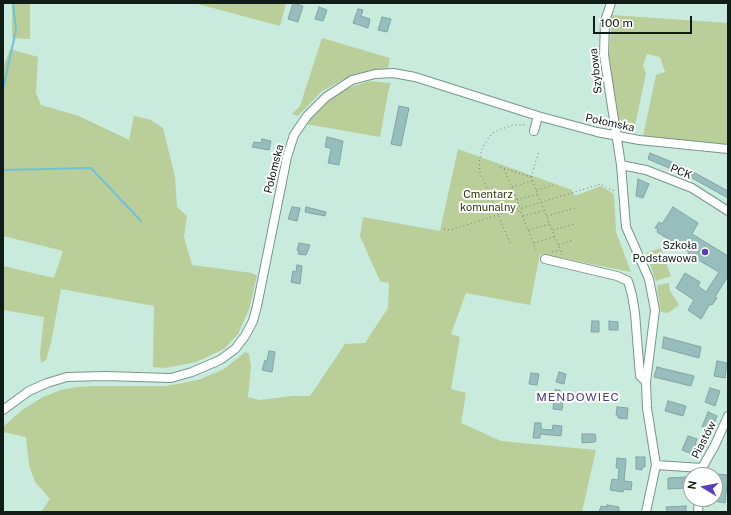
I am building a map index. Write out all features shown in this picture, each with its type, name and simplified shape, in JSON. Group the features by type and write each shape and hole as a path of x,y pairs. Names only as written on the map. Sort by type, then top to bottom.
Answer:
{"street":[{"name":"Szybowa","path":"611,3 605,21 604,55 621,165 626,227 649,280 655,310 646,382"},
{"name":"Połomska","path":"3,410 30,391 47,383 67,377 105,376 171,378 192,372 220,360 235,349 245,336 253,321 258,306 282,179 294,135 307,116 326,97 352,80 375,74 393,73 415,77 538,116 617,137 728,149"},
{"path":"535,129 538,116"},
{"name":"PCK","path":"621,165 646,170 692,188 728,211"},
{"path":"546,256 617,276 628,281 635,313 640,376 646,382 647,408 656,465 646,512"},
{"name":"Piastów","path":"703,467 728,416"},
{"path":"656,465 683,469"}],"path":[{"path":"510,243 480,172 479,164 482,148 493,133 501,129 514,125 526,125 535,129"},
{"path":"539,151 531,177 564,258"},
{"path":"500,167 531,177"},
{"path":"504,169 519,206 522,208"},
{"path":"512,187 532,181"},
{"path":"520,211 522,208 601,184 611,190 619,191"},
{"path":"536,190 553,185"},
{"path":"517,201 538,194"},
{"path":"444,229 450,230 517,209 519,206"},
{"path":"547,216 575,208"},
{"path":"517,209 523,217 536,250"},
{"path":"523,217 544,210"},
{"path":"528,230 550,224"},
{"path":"552,230 574,224"},
{"path":"534,243 555,237"},
{"path":"558,245 573,240"},
{"path":"546,256 560,250"}],"green space":[{"path":"12,3 30,3 30,39 12,38"},
{"path":"194,3 286,3 280,26"},
{"path":"612,15 728,23 728,147 643,136 656,75 665,72 660,57 647,54 643,65 646,73 635,126 627,130 617,121 609,57"},
{"path":"322,38 390,58 388,68 365,72 340,81 321,92 298,116 292,114 300,106"},
{"path":"10,49 38,57 36,93 41,105 79,116 129,140 134,116 151,120 163,128 175,177 177,207 187,216 184,237 192,265 252,273 257,276 249,309 238,334 224,349 196,362 165,368 153,367 154,306 61,289 51,343 46,360 41,363 40,354 44,317 3,310 3,266 54,278 63,251 3,236 3,68"},
{"path":"369,81 391,83 380,137 306,124 318,110 343,90"},
{"name":"Cmentarz komunalny","path":"458,149 572,190 574,195 601,186 614,194 616,232 631,272 540,254 530,305 466,293 451,334 460,337 451,389 466,393 461,423 501,441 596,450 582,512 41,512 50,499 35,482 29,465 26,437 3,432 3,427 22,410 43,397 61,390 76,387 166,386 201,379 224,369 245,352 249,354 251,366 248,397 259,400 293,396 310,396 345,344 365,343 388,308 389,283 380,281 360,236 363,217 440,231"},
{"path":"661,248 671,276 656,281 646,253"},
{"path":"669,283 670,291 679,305 668,313 661,312 657,288 658,285"}],"building":[{"path":"293,3 303,6 298,22 288,19"},
{"path":"319,7 327,10 323,21 315,19"},
{"path":"358,9 363,10 361,16 370,19 368,28 353,23"},
{"path":"382,17 391,19 387,32 378,30"},
{"path":"399,106 409,108 401,146 391,144"},
{"path":"327,137 343,141 339,165 328,163 331,150 330,148 325,147"},
{"path":"262,139 271,141 269,150 252,147 254,142 261,143"},
{"path":"650,153 684,167 728,191 728,198 692,178 648,159"},
{"path":"638,179 649,184 643,198 636,196"},
{"path":"292,207 300,208 297,221 288,219"},
{"path":"306,207 326,212 325,216 305,212"},
{"path":"673,207 698,223 692,234 728,256 728,276 715,297 717,298 712,305 710,304 701,319 688,310 694,300 676,288 685,273 700,282 698,286 706,292 719,272 688,254 689,252 657,232 658,229 655,228 659,222 662,224"},
{"path":"299,243 310,245 306,255 298,254 299,251 297,250"},
{"path":"297,265 302,266 300,284 291,282 293,271 296,272"},
{"path":"592,321 599,321 599,332 591,332"},
{"path":"609,321 618,322 618,330 609,330"},
{"path":"664,337 701,347 699,358 662,348"},
{"path":"269,351 275,352 272,372 262,370 265,360 267,361"},
{"path":"717,361 727,363 725,378 714,376"},
{"path":"657,367 694,376 691,386 654,377"},
{"path":"559,372 566,374 564,384 556,382"},
{"path":"531,373 539,374 537,385 529,384"},
{"path":"710,388 720,391 715,406 705,402"},
{"path":"555,390 560,390 559,400 563,401 562,410 553,409"},
{"path":"668,401 686,406 683,416 665,411"},
{"path":"617,407 628,408 627,419 618,418 618,415 616,415"},
{"path":"708,412 717,416 712,430 702,427"},
{"path":"535,423 541,423 541,429 552,430 553,425 562,426 561,436 540,434 540,438 533,438"},
{"path":"582,434 595,434 595,442 582,443"},
{"path":"688,436 697,439 692,454 682,450"},
{"path":"636,457 645,457 645,467 642,467 642,470 636,469"},
{"path":"617,458 626,459 624,481 632,482 631,490 624,489 623,492 610,490 612,479 618,480 619,468 616,468"},
{"path":"723,475 728,475 725,503 723,503"},
{"path":"683,477 683,488 668,489 668,478"},
{"path":"607,505 619,507 619,512 599,512 601,506 607,507"},
{"path":"683,506 686,507 686,512 667,512 666,507"}],"waterway":[{"path":"3,89 16,30 13,3"},
{"path":"3,170 91,168 141,221"}],"place":[{"name":"Szkoła Podstawowa","path":"705,252"}],"district":[{"name":"MENDOWIEC","path":"578,397"}]}
